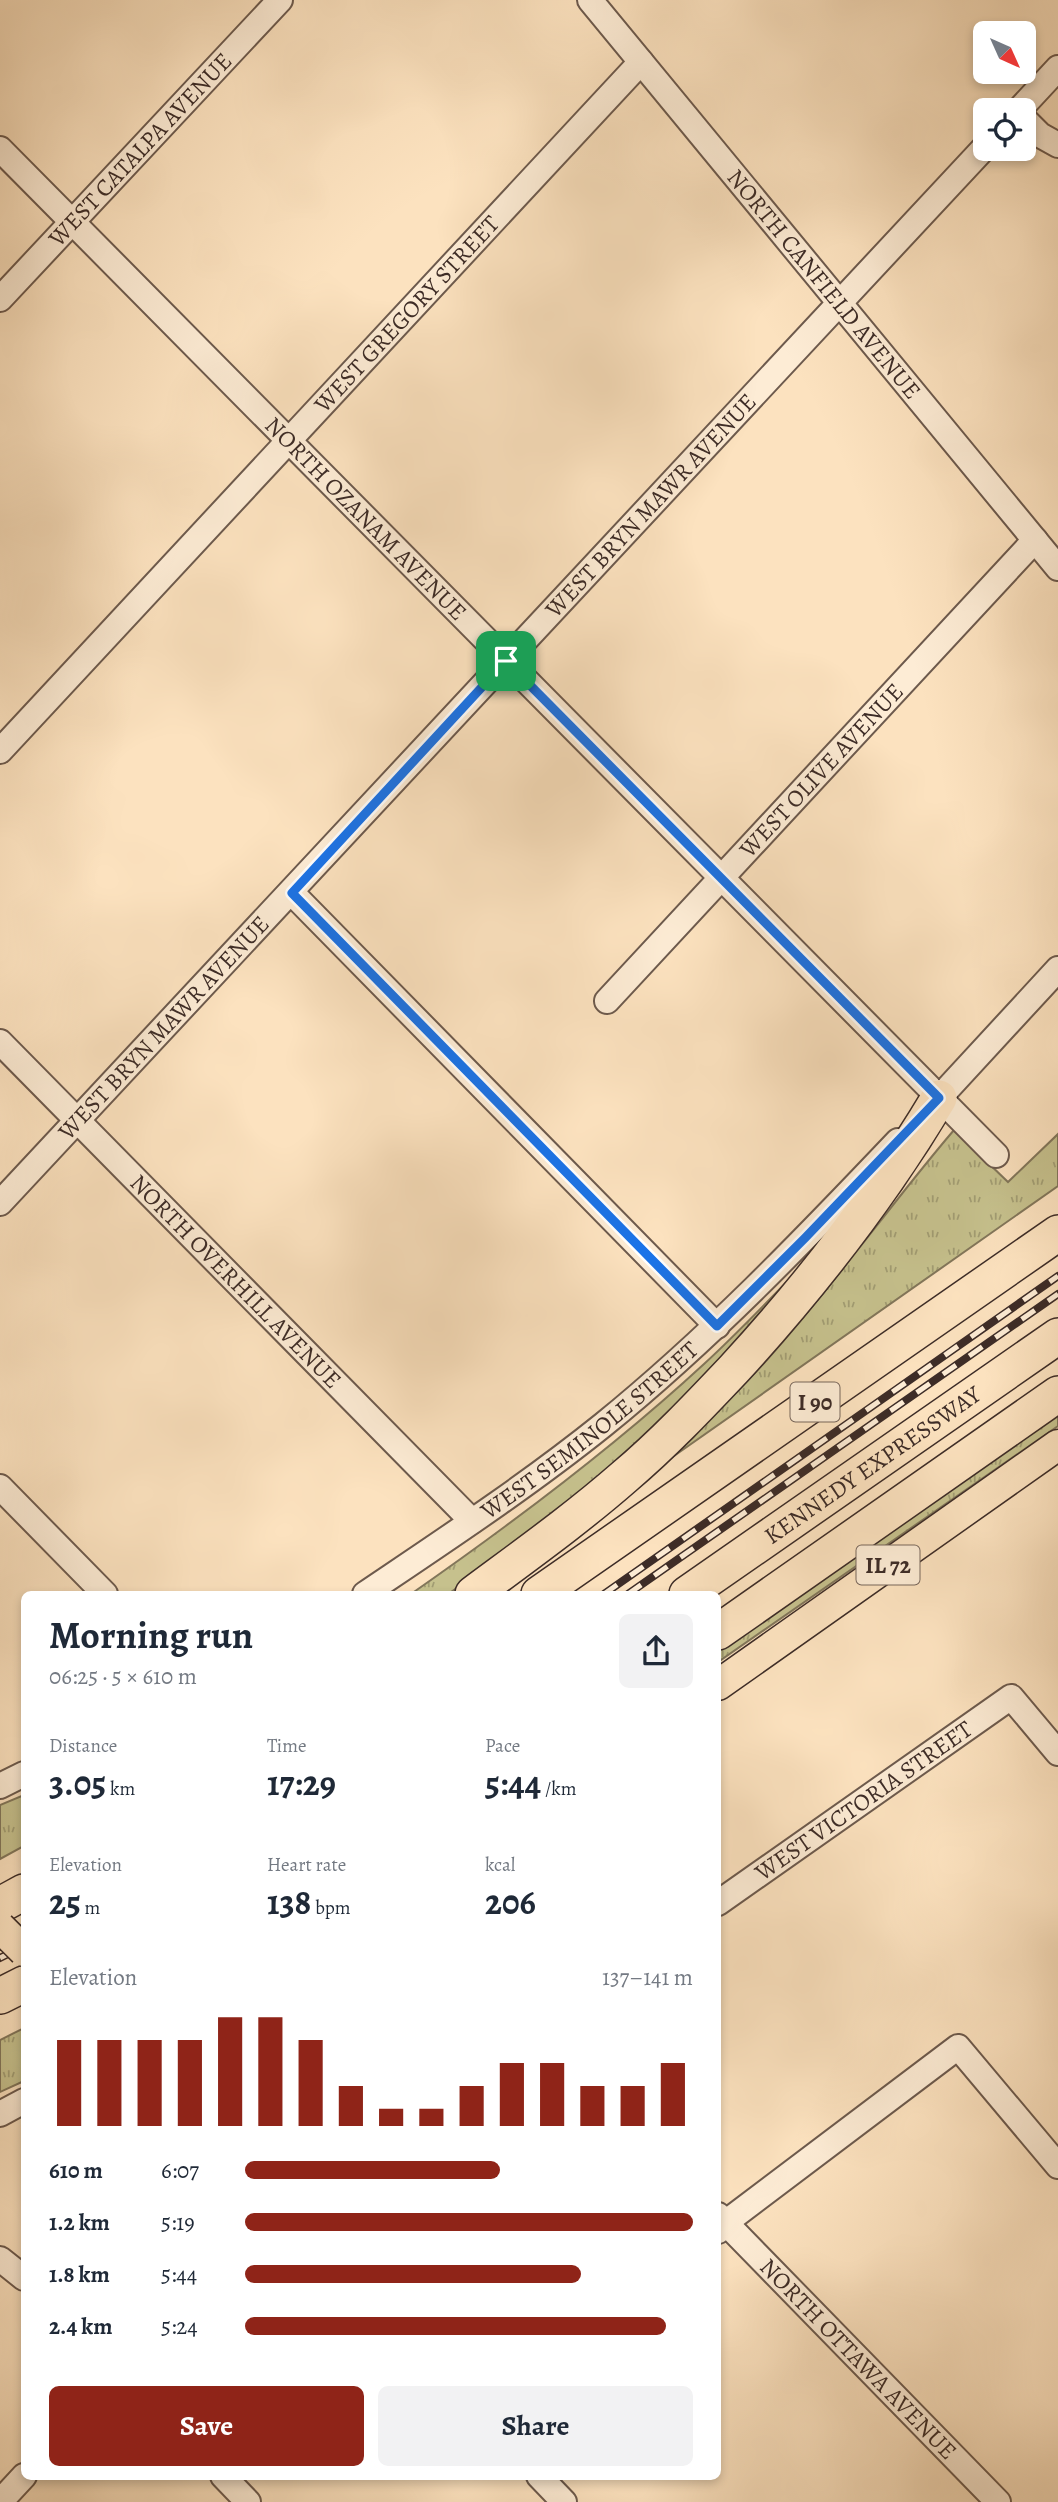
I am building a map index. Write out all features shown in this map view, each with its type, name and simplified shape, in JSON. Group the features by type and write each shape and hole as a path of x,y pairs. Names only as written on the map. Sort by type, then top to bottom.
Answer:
{"highway":[{"path":"477,1591 625,1476 703,1401 782,1317 858,1222 902,1160 939,1098"},
{"name":"I 90","path":"543,1591 1058,1233"},
{"name":"KENNEDY EXPRESSWAY","path":"691,1591 1058,1336"},
{"path":"721,1630 1058,1394"},
{"path":"0,1905 21,1894"},
{"path":"0,1996 21,1986"}],"main road":[{"name":"IL 72","path":"721,1683 1058,1445"},
{"path":"0,1927 21,1948"}],"street":[{"name":"WEST CATALPA AVENUE","path":"0,299 280,0"},
{"name":"NORTH CANFIELD AVENUE","path":"590,0 1058,568"},
{"name":"WEST GREGORY STREET","path":"0,751 642,62"},
{"path":"1030,98 1058,68"},
{"path":"1036,130 1058,145"},
{"name":"NORTH OZANAM AVENUE","path":"0,149 996,1155"},
{"name":"WEST BRYN MAWR AVENUE","path":"0,1203 973,160"},
{"name":"WEST OLIVE AVENUE","path":"607,1001 1035,540"},
{"path":"292,893 717,1326"},
{"name":"WEST SEMINOLE STREET","path":"369,1591 472,1521 603,1425 717,1326 939,1098 1058,969"},
{"name":"NORTH OVERHILL AVENUE","path":"0,1042 472,1521"},
{"path":"0,1486 102,1591"},
{"name":"WEST VICTORIA STREET","path":"721,1901 1011,1697 1058,1753"},
{"path":"0,1786 21,1776"},
{"path":"721,2222 958,2047 1058,2166"},
{"path":"0,2114 21,2103"},
{"name":"NORTH OTTAWA AVENUE","path":"721,2224 999,2502"},
{"path":"0,2259 21,2276"},
{"path":"0,2502 21,2479"},
{"path":"227,2480 248,2502"},
{"path":"542,2480 564,2502"}],"green space":[{"path":"954,1130 1008,1182 1058,1134 1058,1186 654,1470 711,1418 765,1362"},
{"path":"839,1228 677,1416 486,1568 452,1591 415,1591 525,1512 598,1455 669,1395 756,1314"},
{"path":"1058,1408 1058,1426 721,1660 721,1645"},
{"path":"21,1796 21,1848 0,1859 0,1805"},
{"path":"21,2030 21,2082 0,2092 0,2040"}],"railway":[{"path":"608,1591 1058,1276"},
{"path":"632,1591 1058,1294"},
{"path":"0,1939 21,1929"},
{"path":"0,1958 21,1948"}],"route":[{"path":"506,661 939,1098 717,1326 292,893 506,661"}]}
